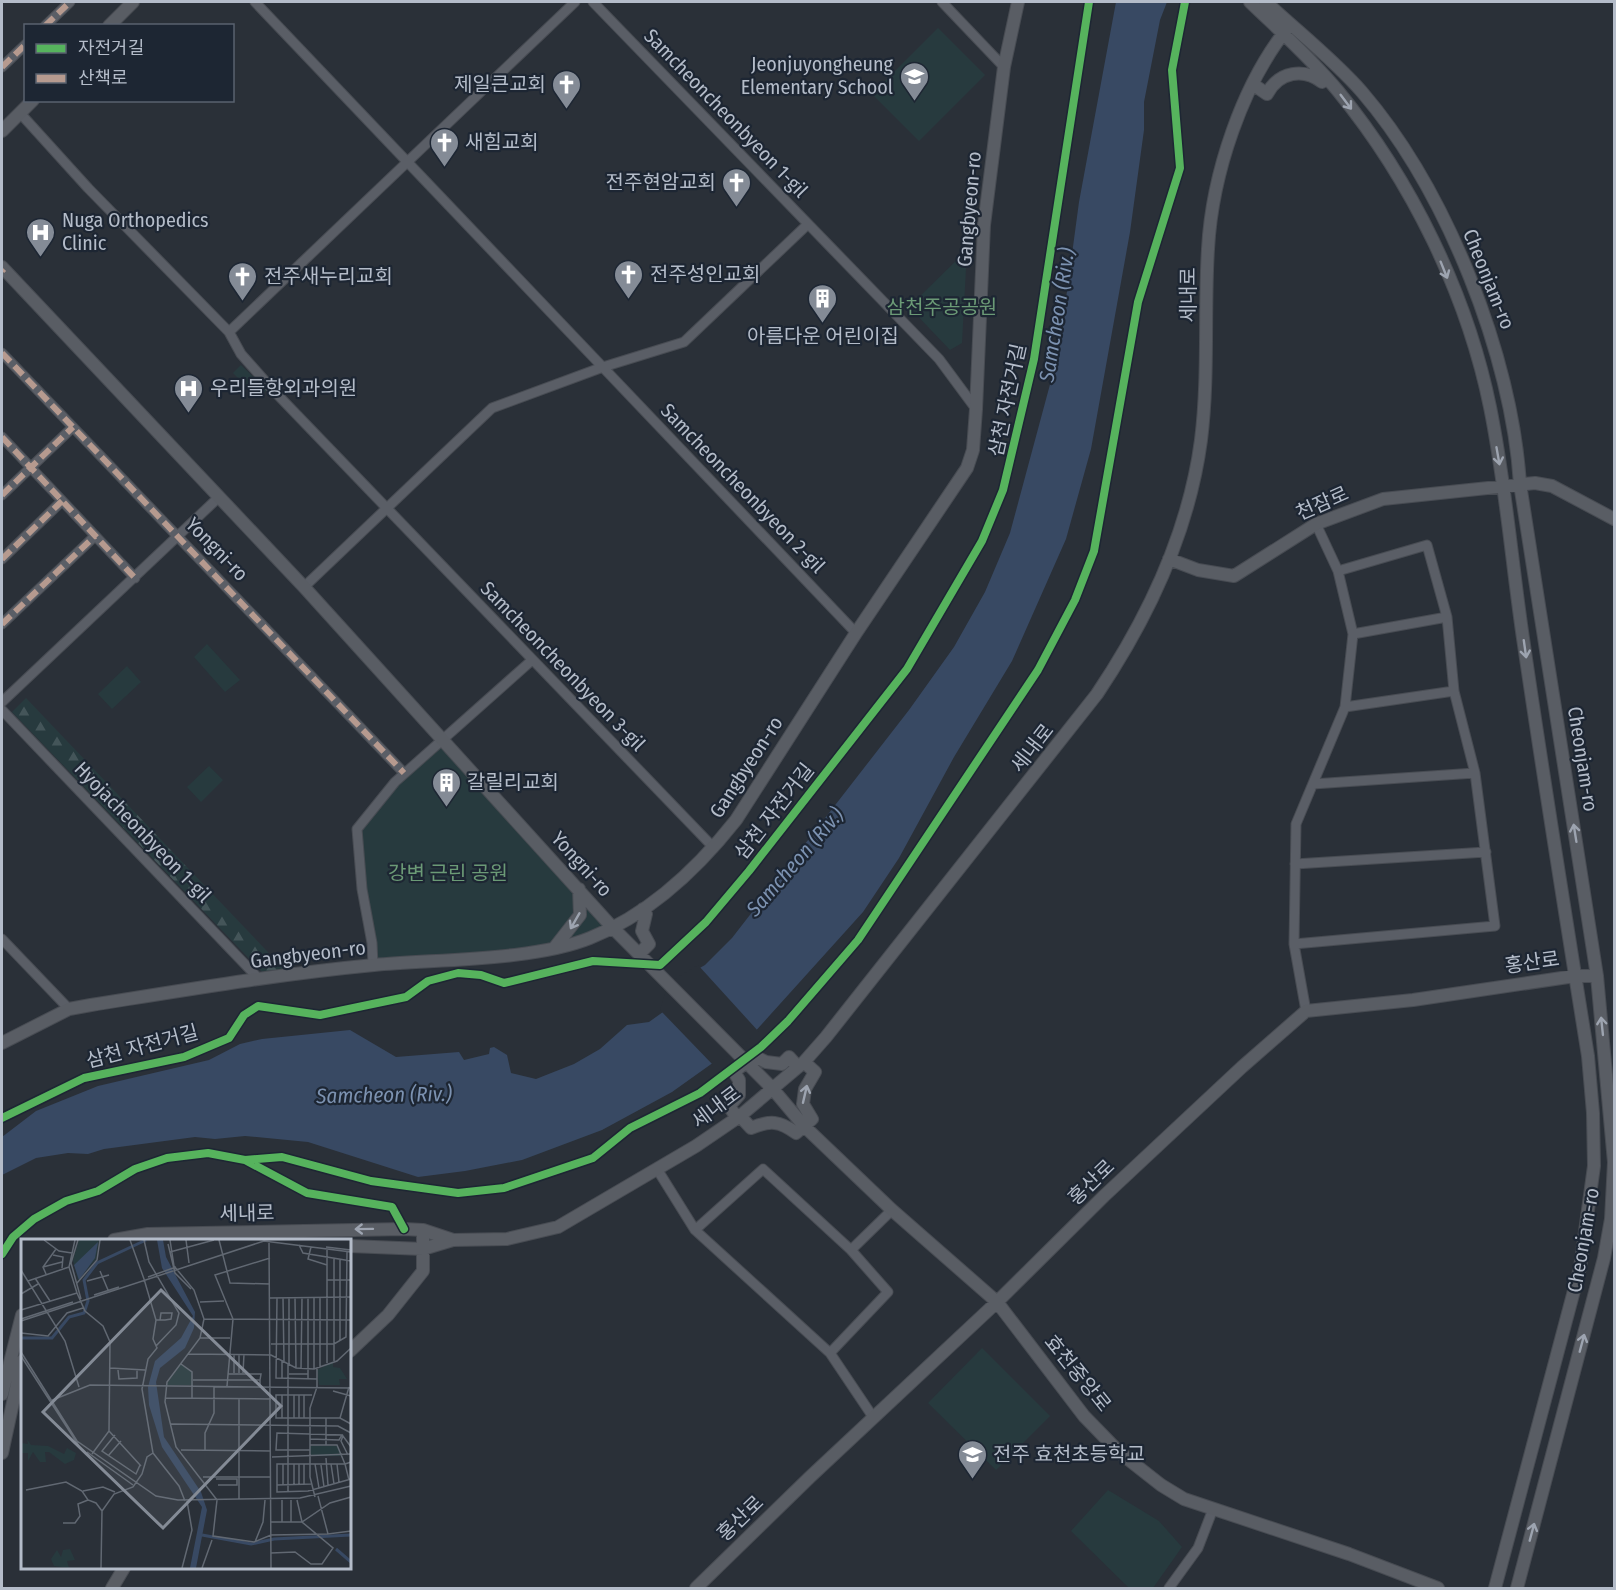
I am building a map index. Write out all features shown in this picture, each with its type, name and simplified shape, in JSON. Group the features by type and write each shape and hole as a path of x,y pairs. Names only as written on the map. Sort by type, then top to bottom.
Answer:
{"street":[{"path":"47,24 70,2"},
{"path":"111,24 133,2"},
{"name":"Samcheoncheonbyeon 2-gil","path":"255,2 856,633"},
{"path":"229,332 575,2"},
{"name":"Samcheoncheonbyeon 1-gil","path":"593,2 939,359 976,409"},
{"path":"942,2 1004,67"},
{"name":"Gangbyeon-ro","path":"2,1043 69,1010 260,979 555,947 590,938 614,929 644,911 714,848 736,820 856,633 967,468 973,450 976,409 984,225 1004,67 1018,2"},
{"name":"Cheonjam-ro","path":"1250,2 1269,6 1329,81 1390,164 1441,261 1474,344 1490,407 1503,484 1515,581 1575,976 1593,1113 1594,1166 1588,1216 1572,1302 1495,1588"},
{"name":"Cheonjam-ro","path":"1286,30 1313,44 1362,92 1408,154 1458,252 1494,344 1518,461 1597,976 1614,1162 1611,1219 1590,1317 1518,1588"},
{"name":"세내로","path":"351,1246 423,1249 453,1240 507,1239 558,1227 657,1169 738,1117 801,1064 887,963 1097,694 1122,657 1169,560 1189,499 1201,440 1207,360 1210,219 1222,166 1235,126 1254,85 1286,30"},
{"path":"2,67 24,46"},
{"path":"1254,85 1267,94 1272,85 1283,77 1298,72 1311,74 1324,83 1329,81"},
{"path":"2,131 31,102"},
{"name":"Samcheoncheonbyeon 3-gil","path":"20,114 88,188 229,332 241,354 267,383 531,661 714,848"},
{"name":"Samcheoncheonbyeon 1-gil","path":"603,367 684,342 808,224"},
{"name":"Yongni-ro","path":"2,269 304,587 614,929 640,952 747,1064"},
{"name":"Yongni-ro","path":"2,353 404,773"},
{"path":"304,587 492,408 603,367"},
{"path":"2,495 73,427"},
{"path":"2,437 135,578"},
{"name":"천잠로","path":"1169,560 1198,570 1234,576 1316,524 1383,499 1503,484 1535,483 1552,486 1614,519"},
{"path":"2,702 219,497"},
{"path":"2,559 62,501"},
{"path":"1306,1011 1294,944 1296,824 1345,707 1353,634 1338,571 1316,524"},
{"path":"2,624 95,536"},
{"path":"1294,944 1495,926 1475,773 1454,691 1447,617 1427,545 1338,571"},
{"path":"1353,634 1447,617"},
{"path":"373,965 372,943 362,889 357,830 404,773 531,661"},
{"path":"1345,707 1454,691"},
{"name":"Hyojacheonbyeon 1-gil","path":"2,710 260,979"},
{"path":"1313,784 1475,773"},
{"path":"1295,864 1486,852"},
{"path":"555,947 580,915 579,890"},
{"path":"640,952 649,944 642,931 644,911"},
{"path":"2,939 69,1010"},
{"name":"홍산로","path":"696,1588 873,1417 997,1302 1130,1172 1242,1067 1306,1011 1413,1000 1575,976 1597,976"},
{"path":"756,1057 782,1064 789,1057 815,1072 805,1089 803,1104 812,1119 796,1133 783,1124 767,1121 751,1128 729,1106 739,1095 735,1072 747,1064 756,1057"},
{"name":"효천중앙로","path":"747,1064 772,1088 804,1126 892,1210 997,1302 1084,1416 1119,1452 1161,1485 1184,1498 1213,1509 1349,1554 1438,1588"},
{"path":"657,1169 695,1230 830,1353 873,1417"},
{"path":"695,1230 763,1169 851,1250 888,1292 830,1353"},
{"path":"851,1250 892,1210"},
{"path":"351,1351 388,1315 423,1271 423,1230"},
{"name":"세내로","path":"120,1239 148,1234 423,1230 453,1240"},
{"path":"2,1394 21,1319"},
{"path":"2,1453 21,1366"},
{"path":"1169,1588 1198,1548 1213,1509"},
{"path":"112,1588 123,1569"}],"green space":[{"path":"938,28 985,75 919,141 872,94"},
{"name":"삼천주공공원","path":"967,250 962,343 950,350 909,307"},
{"path":"241,365 267,390 258,398 233,373"},
{"path":"207,644 240,680 225,692 194,657"},
{"path":"127,666 141,682 112,709 98,694"},
{"path":"26,698 284,969 262,972 12,712"},
{"name":"강변 근린 공원","path":"442,740 612,927 567,945 373,965 357,829 387,792"},
{"path":"209,766 223,780 201,802 187,787"},
{"path":"982,1348 1050,1416 996,1470 928,1403"},
{"path":"1108,1490 1159,1521 1182,1547 1153,1588 1129,1588 1071,1531"}],"water":[{"name":"Samcheon (Riv.)","path":"1116,2 1167,2 1160,20 1144,102 1144,130 1130,232 1091,449 1066,539 1012,661 954,757 899,858 863,912 752,1035 672,1092 602,1130 522,1160 465,1171 418,1177 308,1142 245,1136 215,1139 195,1137 104,1149 88,1154 68,1153 36,1158 2,1175 2,1137 36,1111 98,1086 209,1060 240,1044 262,1039 350,1030 396,1057 459,1052 464,1060 489,1054 490,1048 494,1047 507,1055 511,1073 536,1079 574,1064 600,1049 627,1025 649,1022 663,1012 670,985 705,965 732,938 909,710 954,647 985,592 1010,533 1059,351 1079,202"}],"pier":[{"path":"698,965 759,1032 714,1066 660,1010 668,983"}],"marked path":[{"path":"47,24 70,2"},
{"path":"2,67 24,46"},
{"path":"2,353 404,773"},
{"path":"2,495 73,427"},
{"path":"2,437 135,578"},
{"path":"2,559 62,501"},
{"path":"2,624 95,536"}],"cycle path":[{"name":"삼천 자전거길","path":"2,1118 84,1078 184,1057 229,1038 244,1015 258,1006 320,1015 406,997 428,981 458,973 481,975 504,983 593,961 660,965 706,922 749,871 907,669 982,541 1003,490 1034,359 1089,2"},
{"path":"245,1160 282,1157 371,1181 458,1193 504,1188 593,1158 630,1128 700,1093 761,1047 788,1021 858,940 1038,670 1075,600 1094,551 1138,302 1180,168 1172,70 1185,2"},
{"path":"2,1254 13,1237 34,1219 66,1201 98,1191 135,1169 167,1158 208,1153 245,1160 307,1193 392,1207 404,1229"}],"place":[{"name":"Jeonjuyongheung Elementary School","path":"914,102"},
{"name":"제일큰교회","path":"567,110"},
{"name":"새힘교회","path":"444,168"},
{"name":"전주현암교회","path":"737,208"},
{"name":"Nuga Orthopedics Clinic","path":"41,258"},
{"name":"전주성인교회","path":"629,300"},
{"name":"전주새누리교회","path":"243,302"},
{"name":"아름다운 어린이집","path":"823,324"},
{"name":"우리들항외과의원","path":"189,414"},
{"name":"갈릴리교회","path":"446,808"},
{"name":"전주 효천초등학교","path":"972,1480"}]}
